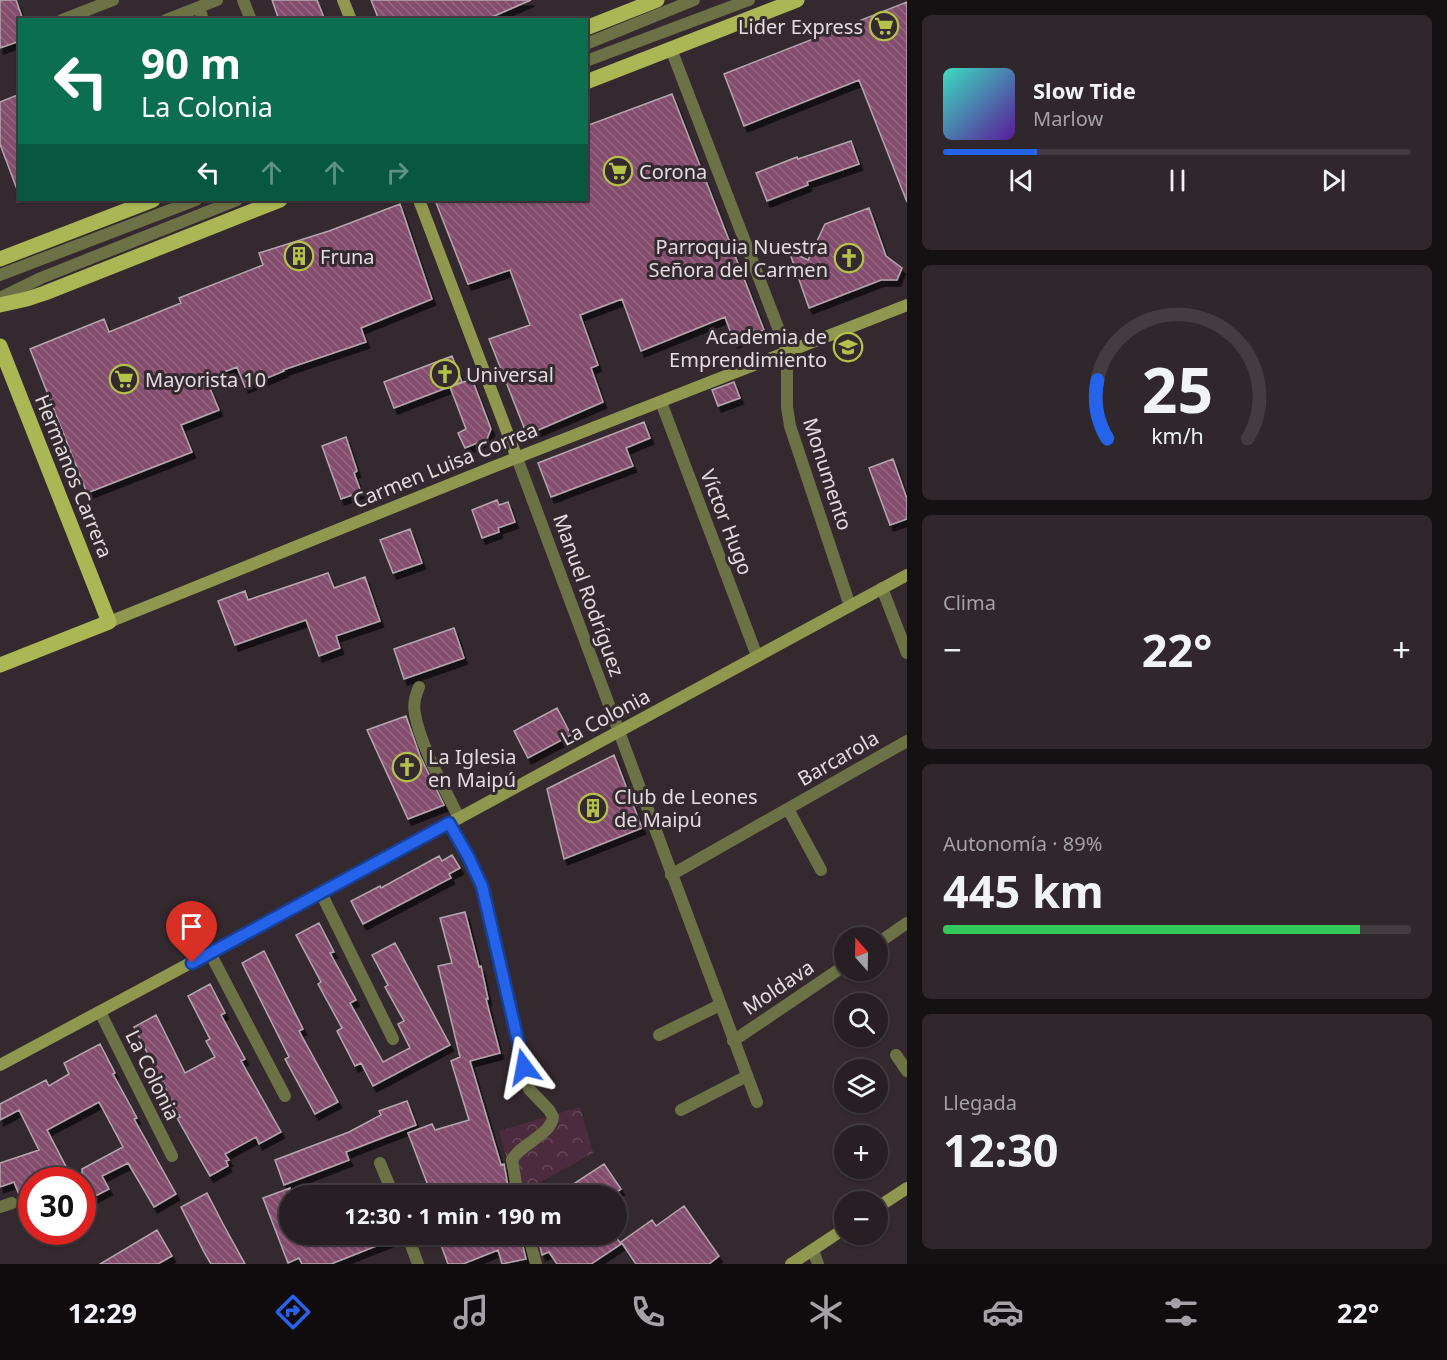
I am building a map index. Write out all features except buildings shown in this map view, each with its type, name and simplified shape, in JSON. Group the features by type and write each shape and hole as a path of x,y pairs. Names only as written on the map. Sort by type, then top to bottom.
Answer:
{"main road":[{"path":"588,27 657,0"},
{"path":"588,81 797,0"},
{"path":"0,259 150,201"},
{"path":"0,305 36,296 190,227 277,201"},
{"name":"Hermanos Carrera","path":"0,348 109,622"},
{"name":"Carmen Luisa Correa","path":"0,665 109,622"}],"street":[{"path":"68,18 113,0"},
{"path":"169,18 217,0"},
{"path":"243,0 250,18"},
{"path":"343,0 350,18"},
{"path":"588,43 694,0"},
{"path":"588,60 749,0"},
{"path":"199,7 202,18"},
{"path":"635,42 670,49"},
{"name":"Monumento","path":"670,49 787,351 790,426 850,606"},
{"path":"0,298 41,278 190,227 235,201"},
{"name":"Manuel Rodríguez","path":"419,201 757,1102"},
{"path":"0,275 180,202 190,227"},
{"name":"Carmen Luisa Correa","path":"109,622 907,305"},
{"name":"Víctor Hugo","path":"661,402 757,656"},
{"name":"La Colonia","path":"0,1065 907,575"},
{"path":"882,588 907,653"},
{"path":"419,687 414,705 415,716 468,856 482,886 529,1089 553,1117 549,1127 519,1151 512,1160 517,1185"},
{"name":"Barcarola","path":"671,875 907,741"},
{"name":"Barcarola","path":"788,808 820,870"},
{"path":"321,893 393,1039"},
{"path":"888,936 907,923"},
{"path":"210,953 285,1096"},
{"name":"Moldava","path":"734,1041 834,973"},
{"path":"660,1035 720,1005"},
{"name":"La Colonia","path":"100,1012 172,1156"},
{"path":"896,1054 907,1071"},
{"path":"681,1110 747,1076"},
{"path":"380,1163 386,1185"},
{"path":"888,1201 907,1188"},
{"path":"791,1264 834,1236"},
{"path":"411,1245 418,1264"},
{"path":"531,1245 536,1264"},
{"path":"813,1250 818,1264"}],"green space":[{"path":"580,1107 593,1153 535,1185 514,1185 499,1131"}],"place":[{"name":"Lider Express","path":"884,26"},
{"name":"Corona","path":"618,171"},
{"name":"Fruna","path":"299,256"},
{"name":"Parroquia Nuestra Señora del Carmen","path":"849,258"},
{"name":"Academia de Emprendimiento","path":"848,347"},
{"name":"Universal","path":"445,374"},
{"name":"Mayorista 10","path":"124,379"},
{"name":"La Iglesia en Maipú","path":"407,767"},
{"name":"Club de Leones de Maipú","path":"593,808"}],"route":[{"path":"192,963 449,823 482,886 524,1067"}]}
